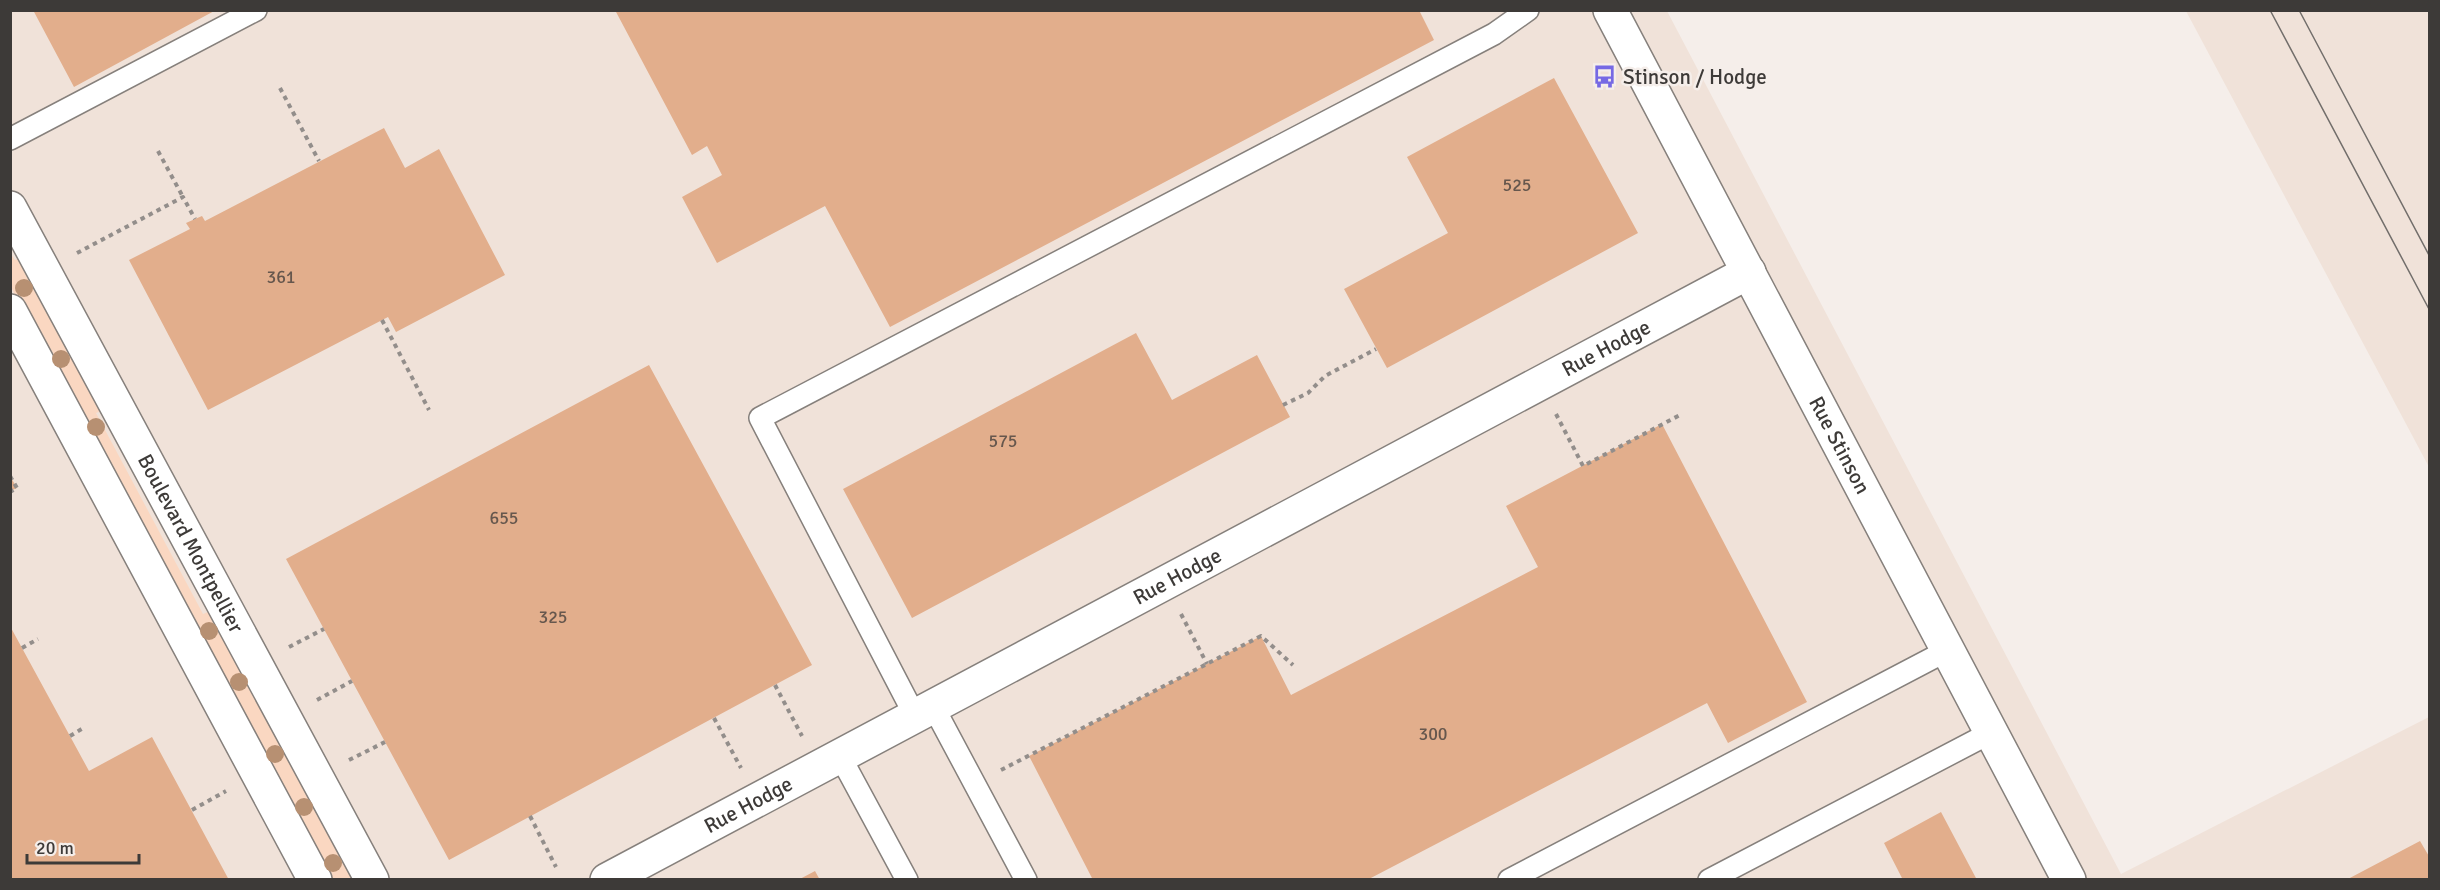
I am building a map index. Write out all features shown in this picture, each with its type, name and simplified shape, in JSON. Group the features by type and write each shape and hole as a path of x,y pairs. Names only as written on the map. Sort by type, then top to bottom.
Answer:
{"street":[{"name":"Rue Stinson","path":"1611,10 2069,879"},
{"name":"Boulevard Montpellier","path":"10,208 372,879"},
{"name":"Rue Hodge","path":"607,879 1749,272"},
{"path":"10,311 315,879"}],"lane":[{"path":"10,139 256,10"},
{"path":"1026,879 924,711 760,418 1494,34 1528,10"},
{"path":"1509,879 1948,650"},
{"path":"1709,879 1992,732"},
{"path":"840,756 907,879"}],"path":[{"path":"280,88 319,161"},
{"path":"158,151 195,219"},
{"path":"77,253 183,197"},
{"path":"382,320 429,410"},
{"path":"1283,405 1308,393 1325,376 1377,349"},
{"path":"1556,414 1583,466 1680,415"},
{"path":"10,476 17,488 10,492"},
{"path":"1180,613 1207,664"},
{"path":"289,647 324,628"},
{"path":"1029,756 1261,636 1293,665"},
{"path":"22,648 38,639"},
{"path":"317,700 352,681"},
{"path":"775,685 802,736"},
{"path":"714,718 741,768"},
{"path":"70,736 86,727"},
{"path":"349,760 385,742"},
{"path":"192,810 225,791"},
{"path":"530,816 556,867"}],"shaded area":[{"path":"10,11 1667,11 2121,874 2429,717 2429,879 11,879"},
{"path":"2186,11 2429,11 2429,467"},
{"path":"10,253 15,260 24,256 105,409 96,413 203,614 213,610 357,879 328,879 11,287"}],"building":[{"path":"33,10 216,10 74,87"},
{"path":"615,10 1419,10 1434,40 890,327 825,206 717,263 682,197 722,175 707,146 692,155"},
{"path":"1554,78 1638,233 1387,368 1344,289 1448,233 1407,157"},
{"path":"384,128 405,168 439,149 505,275 396,332 388,317 208,410 129,260 190,229 186,223 202,216 205,221"},
{"path":"1136,333 1172,400 1257,355 1290,417 912,618 843,489"},
{"path":"649,365 812,665 449,860 286,559"},
{"path":"1662,424 1807,702 1728,743 1707,703 1367,880 1093,880 1029,756 1261,636 1291,695 1538,567 1506,506"},
{"path":"10,476 17,488 10,491"},
{"path":"10,626 89,771 152,737 229,880 10,880"},
{"path":"1941,812 1977,880 1903,880 1884,843"},
{"path":"2420,841 2430,858 2430,880 2346,880"},
{"path":"815,871 820,880 798,880"}],"tram line":[{"path":"2270,10 2430,311"},
{"path":"2299,10 2430,257"}],"place":[{"name":"Stinson / Hodge","path":"1605,77"}]}
